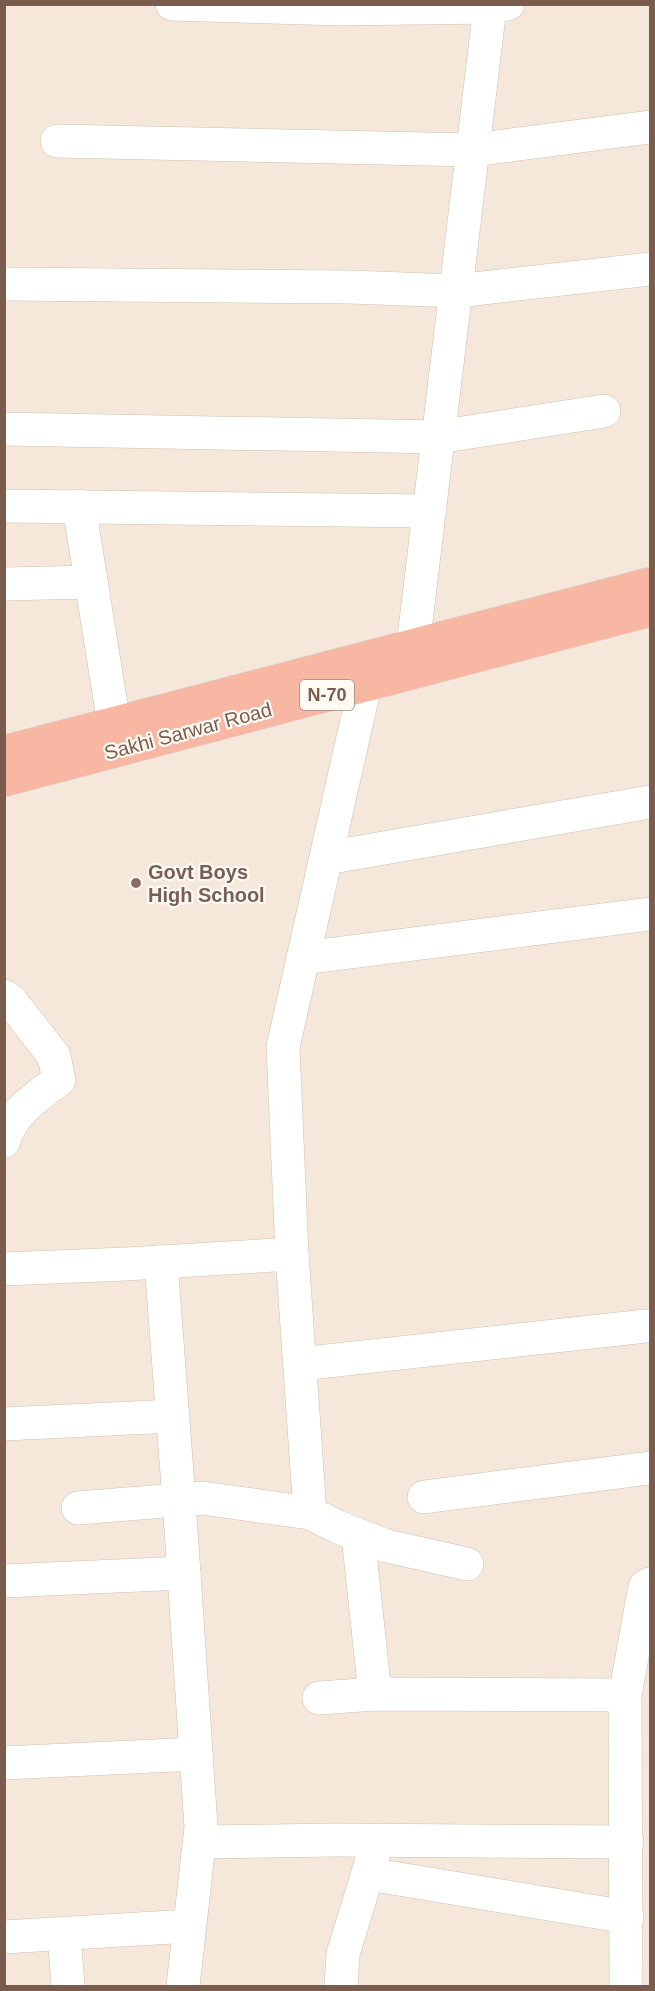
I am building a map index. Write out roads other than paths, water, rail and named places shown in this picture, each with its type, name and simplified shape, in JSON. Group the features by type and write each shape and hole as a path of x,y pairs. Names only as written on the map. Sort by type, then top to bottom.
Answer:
{"highway":[{"name":"N-70","path":"4,752 413,646 520,631 651,584"},
{"name":"Sakhi Sarwar Road","path":"4,780 364,685 520,631 651,610"}],"street":[{"path":"172,4 340,9 499,6 473,150 413,646"},
{"path":"57,141 473,150 651,127"},
{"path":"4,284 350,287 457,291 651,269"},
{"path":"4,429 438,437 604,411"},
{"path":"4,506 428,511"},
{"path":"79,506 114,724"},
{"path":"4,584 91,582"},
{"path":"310,1513 292,1254 283,1047 364,685"},
{"path":"326,858 651,802"},
{"path":"303,958 651,914"},
{"path":"4,996 11,1001 54,1056 59,1080 30,1102 7,1129 4,1141"},
{"path":"4,1269 292,1254"},
{"path":"161,1262 201,1827 183,1986"},
{"path":"300,1364 646,1326"},
{"path":"4,1424 173,1416"},
{"path":"424,1497 651,1468"},
{"path":"78,1508 202,1498 310,1513 338,1527 387,1546 467,1564"},
{"path":"358,1535 375,1694"},
{"path":"4,1581 184,1573"},
{"path":"626,1986 627,1917 634,1850 625,1695 645,1587 651,1584"},
{"path":"319,1698 375,1694 625,1695"},
{"path":"4,1763 196,1754"},
{"path":"200,1842 378,1840 634,1850"},
{"path":"341,1986 343,1954 378,1840"},
{"path":"369,1874 627,1917"},
{"path":"4,1937 189,1926"},
{"path":"64,1933 68,1986"}],"place":[{"name":"Govt Boys High School","path":"136,883"}]}
